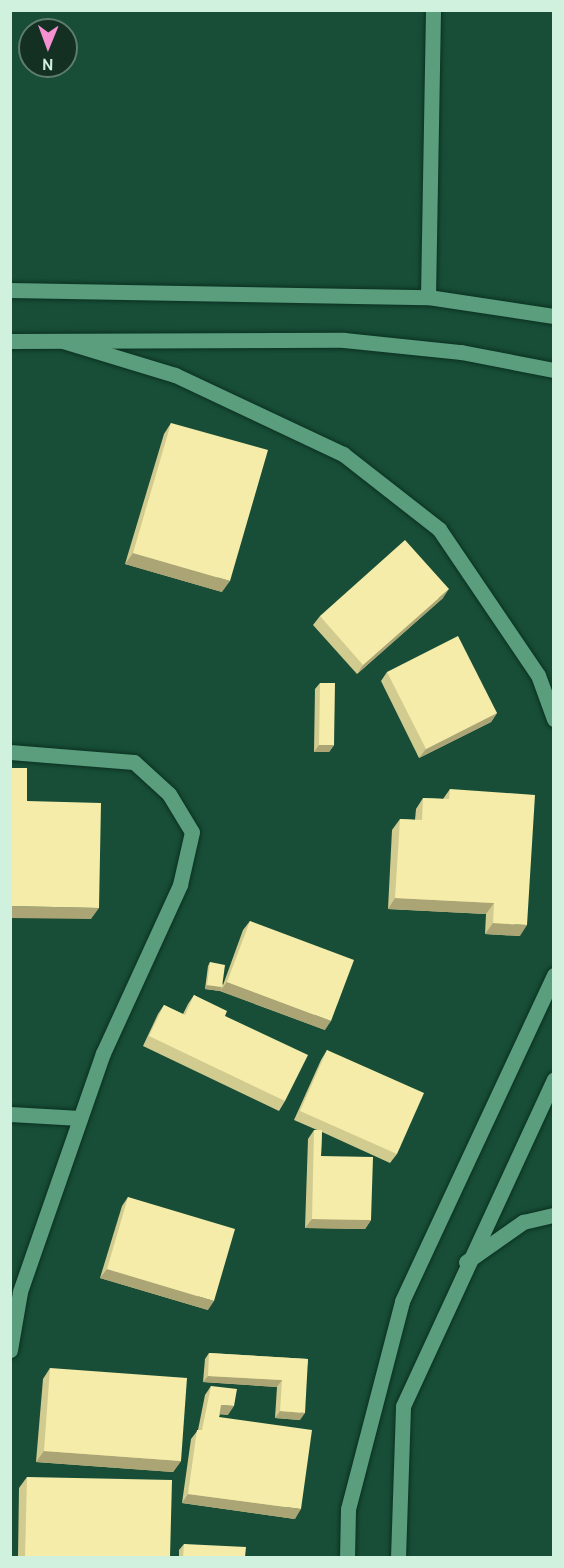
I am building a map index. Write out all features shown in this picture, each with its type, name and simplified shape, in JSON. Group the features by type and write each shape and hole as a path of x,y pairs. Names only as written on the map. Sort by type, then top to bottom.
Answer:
{"street":[{"path":"428,297 433,10"},
{"path":"10,290 428,297 554,316"},
{"path":"63,340 175,375 343,454 439,529 538,675 554,719"},
{"path":"10,341 344,340 461,352 554,370"},
{"path":"10,752 134,762 169,794 192,832 180,885 103,1053 20,1292 11,1343"},
{"path":"347,1557 348,1509 402,1301 554,975"},
{"path":"398,1557 403,1406 466,1262 552,1084"},
{"path":"10,1114 80,1118"},
{"path":"466,1262 523,1222 554,1215"}],"building":[{"path":"171,423 268,450 230,581 133,553"},
{"path":"405,540 449,589 363,665 320,616"},
{"path":"458,636 497,713 426,749 387,672"},
{"path":"320,683 335,683 334,745 319,745"},
{"path":"10,768 27,768 27,801 101,803 99,908 10,906"},
{"path":"450,789 535,795 527,925 493,923 494,903 395,898 400,819 422,820 423,798 449,799"},
{"path":"250,921 354,960 331,1021 227,982"},
{"path":"210,962 225,965 222,987 207,985"},
{"path":"194,995 227,1011 225,1016 308,1055 285,1101 149,1036 164,1005 185,1015"},
{"path":"327,1050 424,1093 397,1154 300,1111"},
{"path":"314,1130 322,1130 321,1156 373,1157 371,1220 312,1219"},
{"path":"128,1197 235,1229 214,1301 107,1269"},
{"path":"209,1353 308,1359 305,1413 280,1411 282,1380 208,1376"},
{"path":"50,1368 187,1378 181,1461 44,1451"},
{"path":"211,1386 237,1389 234,1406 221,1405 219,1417 312,1430 301,1509 188,1494 197,1430 202,1430"},
{"path":"27,1477 172,1480 170,1557 25,1557"},
{"path":"184,1544 246,1547 245,1557 183,1557"}]}
